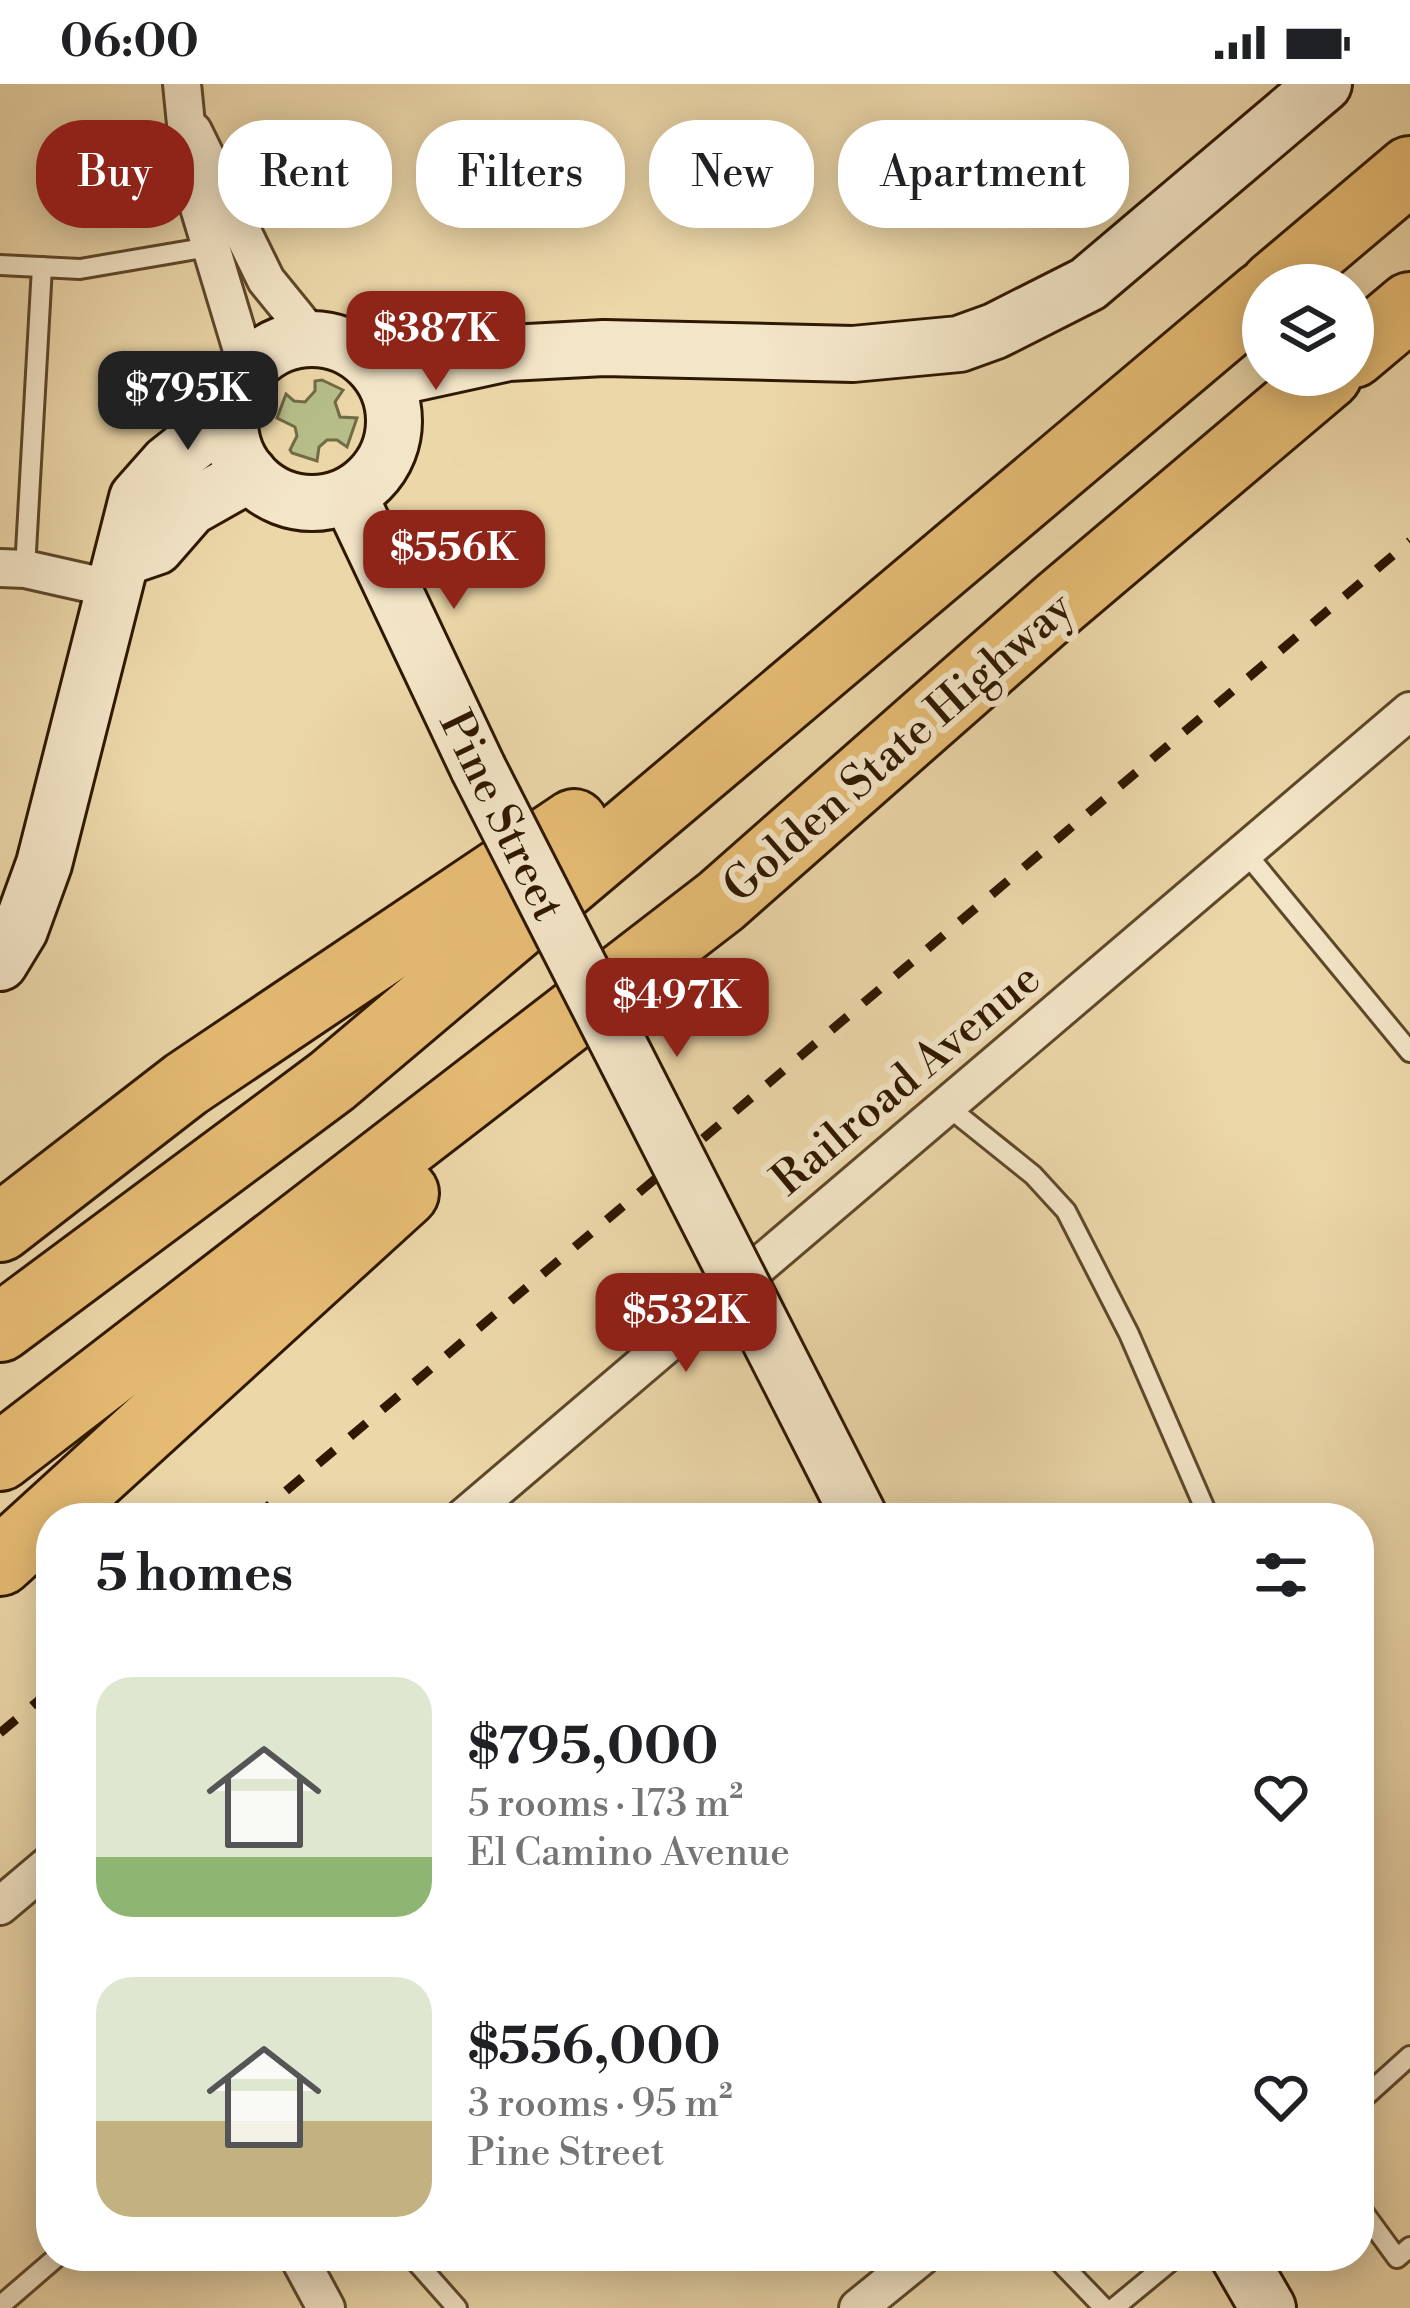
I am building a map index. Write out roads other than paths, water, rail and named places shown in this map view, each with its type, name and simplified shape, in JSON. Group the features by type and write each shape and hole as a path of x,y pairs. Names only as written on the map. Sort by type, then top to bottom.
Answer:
{"highway":[{"path":"1299,264 1410,170"},
{"path":"1374,336 1410,306"},
{"path":"0,1328 332,1081 1242,313"},
{"name":"Golden State Highway","path":"0,1457 721,901 1059,603 1303,396"},
{"path":"0,1228 187,1084 910,595"},
{"path":"67,1503 721,901"},
{"path":"0,1562 36,1530"}],"street":[{"path":"182,84 188,120"},
{"path":"384,380 508,353 604,348 853,354 959,344 1026,317 1088,284 1324,84"},
{"path":"194,135 266,280 314,339"},
{"path":"0,963 20,930 44,865 136,498 239,392 277,346 314,339 351,348 366,358 384,380 394,407 394,435 385,461 368,483 349,495 316,504 289,501 263,488 250,474 232,443 239,392 194,191"},
{"path":"12,569 119,573 156,547 190,508 250,474"},
{"name":"Pine Street","path":"349,495 478,768 852,1503"},
{"name":"Railroad Avenue","path":"481,1503 1410,711"},
{"path":"0,1906 36,1876"},
{"path":"306,2271 326,2308"},
{"path":"858,2308 904,2271"},
{"path":"1247,2271 1268,2308"}],"lane":[{"path":"0,265 80,268 209,247"},
{"path":"12,569 42,267"},
{"path":"1245,852 1410,1052"},
{"path":"947,1106 1033,1175 1066,1211 1129,1334 1202,1503"},
{"path":"1374,2088 1410,2056"},
{"path":"1374,2227 1397,2258 1410,2247"},
{"path":"0,2306 41,2271"},
{"path":"424,2271 457,2308"},
{"path":"1068,2271 1104,2308"},
{"path":"1114,2308 1159,2271"}],"railway":[{"path":"272,1503 1410,541"},
{"path":"0,1733 36,1703"}]}
